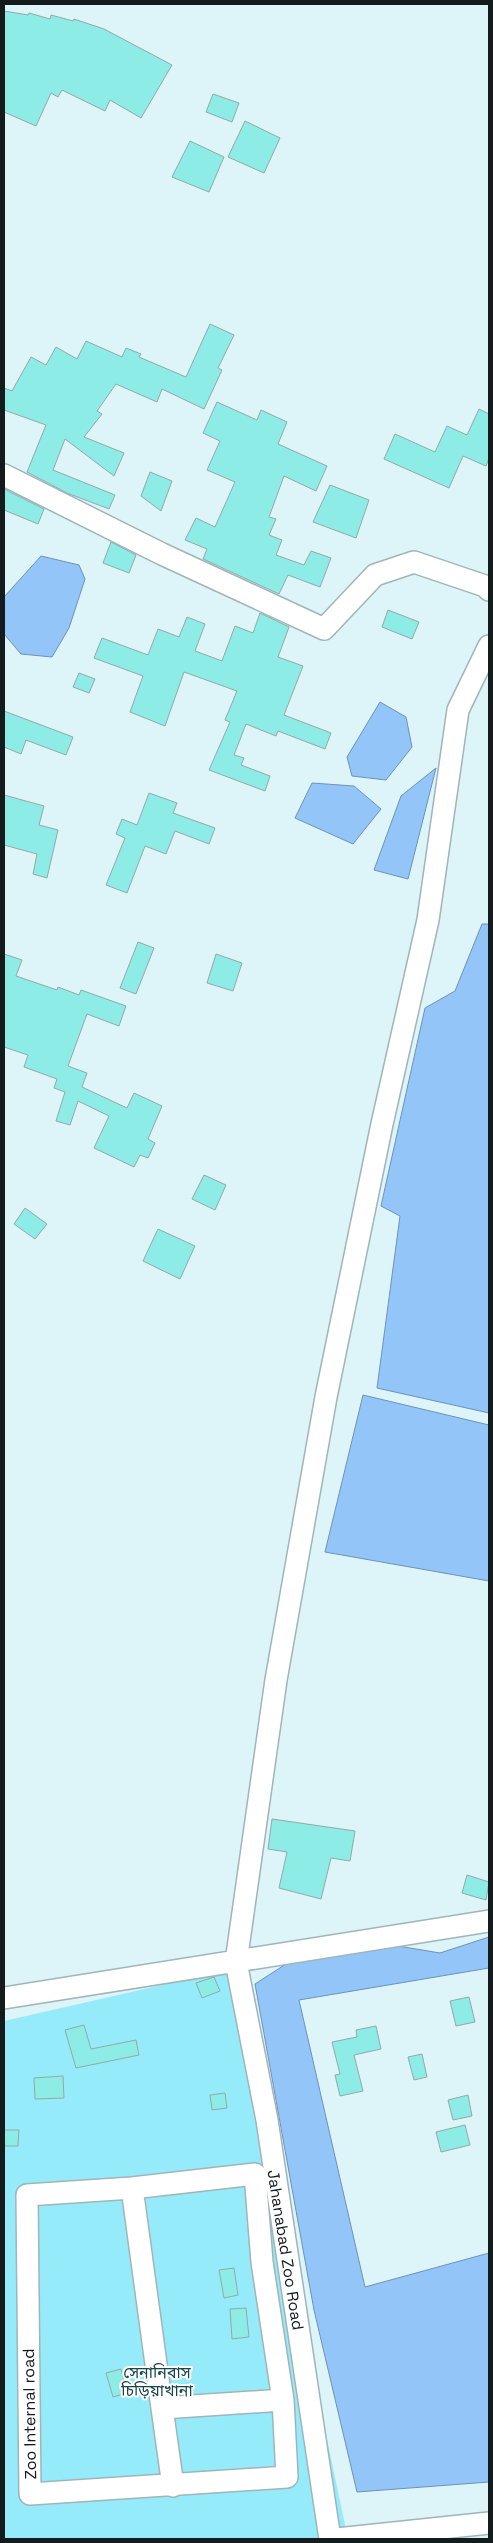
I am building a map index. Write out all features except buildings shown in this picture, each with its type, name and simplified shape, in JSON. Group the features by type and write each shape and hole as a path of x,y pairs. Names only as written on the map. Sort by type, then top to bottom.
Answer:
{"street":[{"path":"4,475 162,554 324,629 375,575 414,562 485,586 489,590"},
{"name":"Jahanabad Zoo Road","path":"330,2539 266,2120 236,1962 276,1680 326,1397 380,1134 428,920 458,710 489,646"},
{"path":"4,1998 489,1921"},
{"name":"Zoo Internal road","path":"255,2174 262,2262 282,2400 287,2477 30,2494 27,2196 132,2188 255,2174"},
{"path":"132,2188 173,2486"},
{"path":"162,2408 282,2400"},
{"path":"337,2539 489,2523"}],"green space":[{"name":"সেনানিবাস চিড়িয়াখানা","path":"228,1970 348,2539 4,2539 4,2021"}],"shaded area":[{"path":"41,556 79,565 85,579 69,628 52,657 21,654 4,634 4,597"},
{"path":"380,702 406,717 412,747 386,780 352,776 347,757"},
{"path":"436,768 408,879 374,870 401,796"},
{"path":"312,783 354,786 381,809 353,844 295,818"},
{"path":"482,924 489,924 489,1413 377,1388 400,1216 381,1206 425,1008 455,991"},
{"path":"363,1395 489,1425 489,1581 325,1552"},
{"path":"489,1937 489,1968 299,2000 365,2287 489,2253 489,2482 357,2492 314,2310 255,1984 286,1964 392,1945 440,1953"}]}
